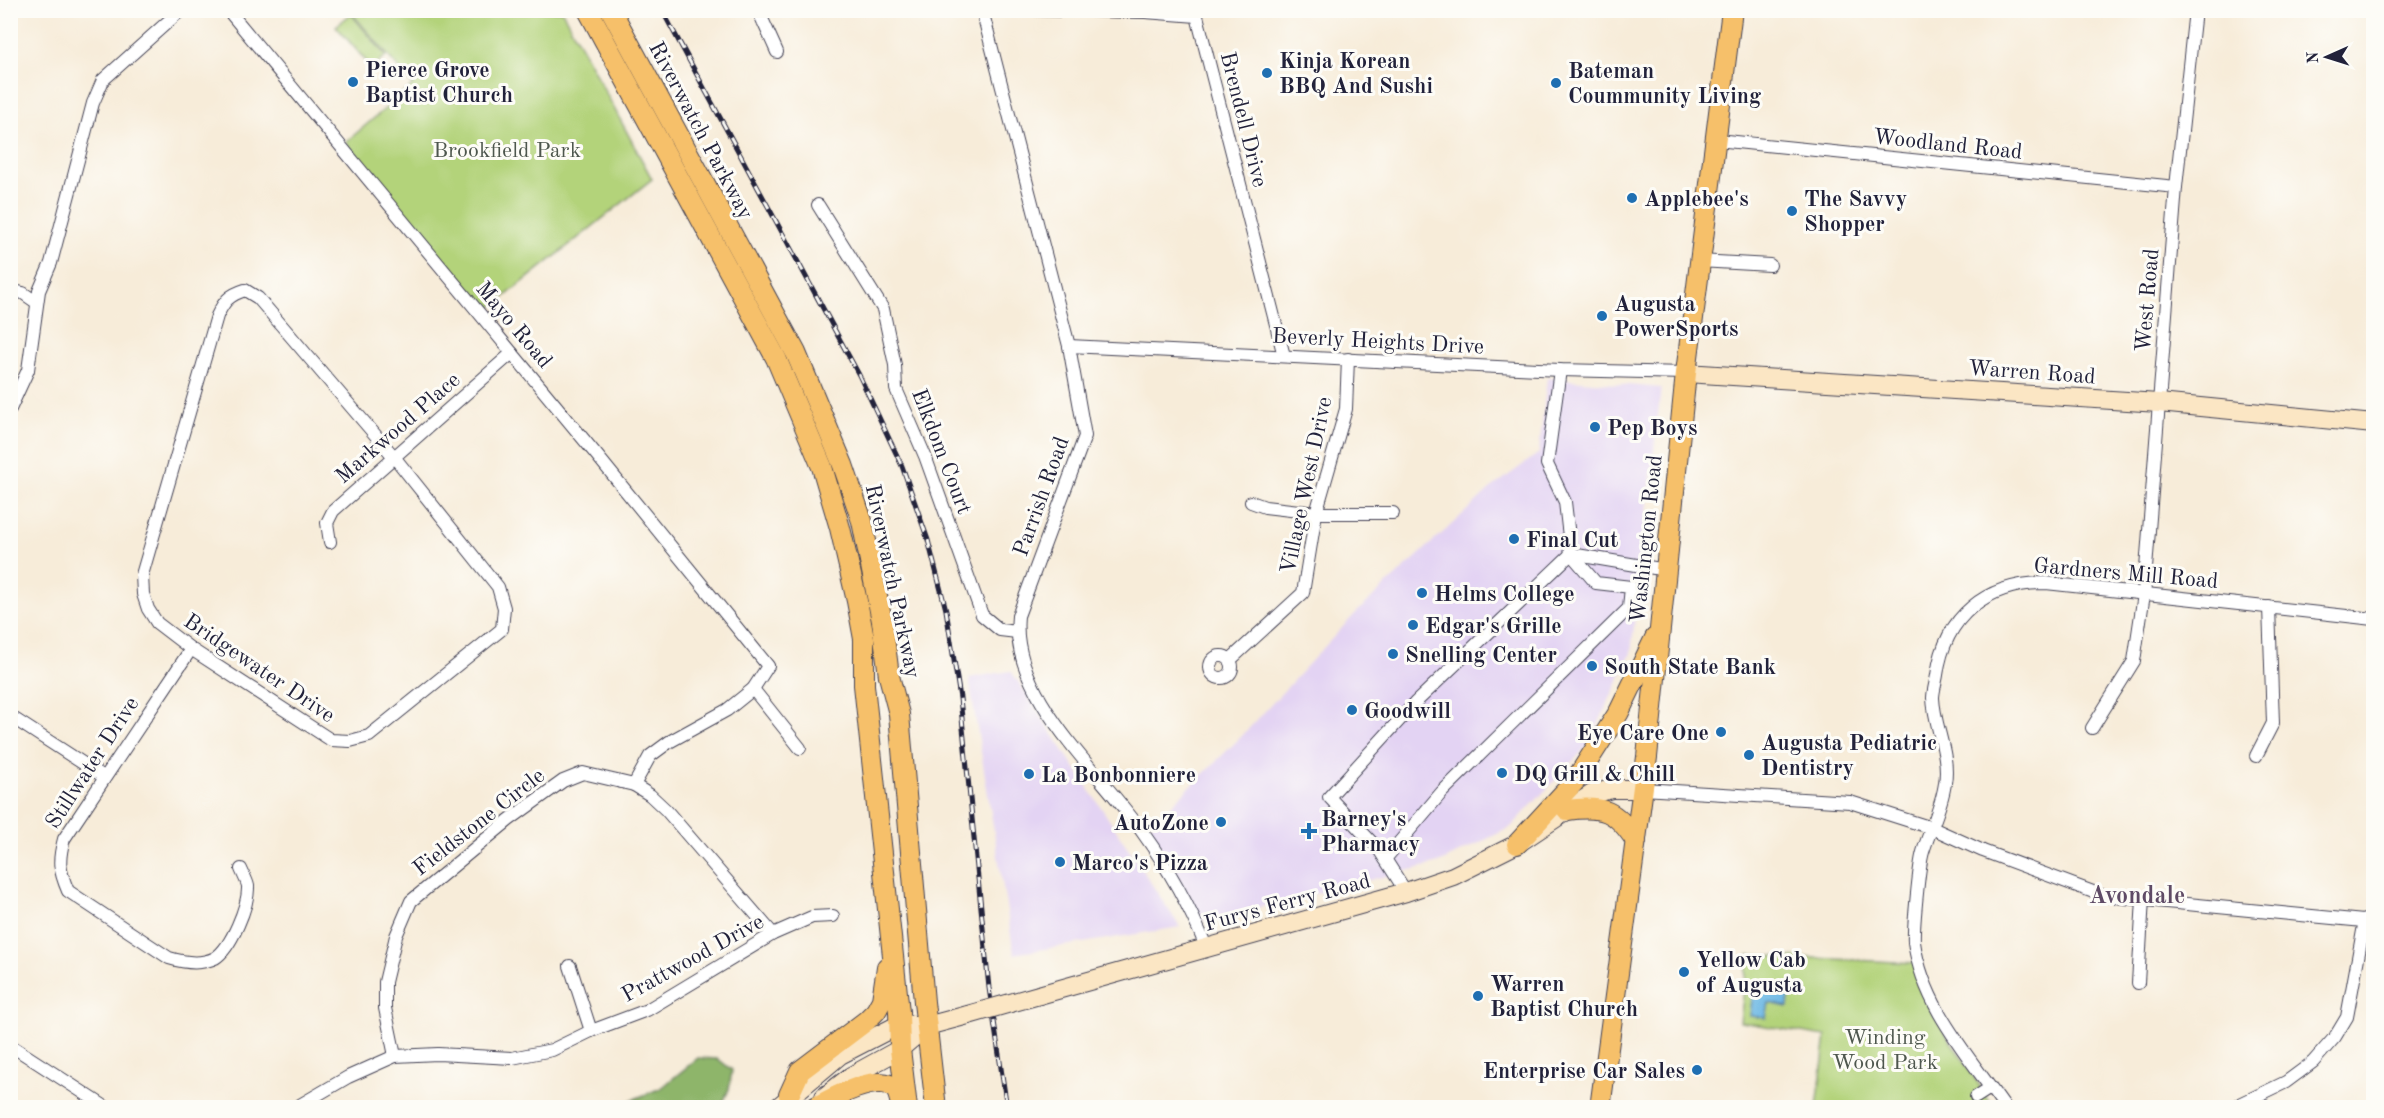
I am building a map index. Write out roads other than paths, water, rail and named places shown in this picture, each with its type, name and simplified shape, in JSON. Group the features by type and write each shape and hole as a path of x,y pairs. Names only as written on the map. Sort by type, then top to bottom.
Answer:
{"main road":[{"name":"Riverwatch Parkway","path":"588,10 776,358 822,468 850,564 864,639 864,685 907,1107"},
{"name":"Riverwatch Parkway","path":"610,10 796,353 843,465 862,521 882,621 889,676 899,714 936,1107"},
{"name":"Washington Road","path":"1600,1107 1643,789 1686,373 1732,10"},
{"name":"Warren Road","path":"1686,373 2159,403 2373,424"},
{"path":"1517,844 1575,781 1618,712 1661,624"},
{"name":"Furys Ferry Road","path":"900,1024 927,1026 1406,892 1454,876 1517,844 1592,794 1612,789 1643,789"},
{"path":"1567,810 1592,807 1607,811 1626,826 1636,842"},
{"path":"783,1101 800,1071 876,1011 882,1000 891,938"},
{"path":"783,1101 840,1055 900,1024"},
{"name":"Furys Ferry Road","path":"812,1107 851,1076 900,1049 927,1026"},
{"path":"812,1107 847,1089 878,1083 888,1084 897,1090 902,1107"}],"street":[{"path":"10,409 28,370 36,302 51,263 85,130 103,80 181,10"},
{"name":"Mayo Road","path":"228,10 768,666 753,689"},
{"path":"758,10 777,52"},
{"name":"Parrish Road","path":"982,10 1069,346 1085,436 1018,616 1017,632 1029,673 1049,714 1157,853 1187,904 1207,948"},
{"name":"Brendell Drive","path":"1033,10 1145,11 1197,16 1284,356"},
{"name":"West Road","path":"2092,728 2134,661 2144,594 2176,187 2195,10"},
{"name":"Woodland Road","path":"1717,140 2176,187"},
{"name":"Elkdom Court","path":"818,205 883,309 895,365 896,389 925,456 982,615 1000,630 1017,632"},
{"path":"1699,261 1770,265"},
{"path":"10,290 23,293 36,302"},
{"name":"Bridgewater Drive","path":"245,290 258,298 395,458 498,587 504,608 502,629 369,736 350,741 331,740 191,649 158,623 143,594 142,575 223,302 232,294 245,290"},
{"name":"Beverly Heights Drive","path":"1069,346 1560,370 1686,373"},
{"name":"Markwood Place","path":"330,542 327,523 333,511 512,353"},
{"name":"Village West Drive","path":"1230,660 1303,593 1316,513 1346,409 1348,359"},
{"path":"1385,859 1442,792 1629,608 1631,587 1596,582 1571,554 1565,502 1547,464 1560,370"},
{"path":"1251,502 1266,507 1316,513 1393,513"},
{"path":"1571,554 1666,570"},
{"path":"1406,892 1385,859 1329,797 1416,702 1571,554"},
{"name":"Gardners Mill Road","path":"2005,1107 1942,1018 1926,986 1914,941 1923,854 1943,797 1946,777 1934,698 1939,657 1948,634 1963,614 1992,594 2021,583 2046,583 2373,619"},
{"path":"2256,756 2273,723 2269,607"},
{"name":"Stillwater Drive","path":"191,649 64,839 59,857 61,876 68,891 169,958 180,962 197,962 215,957 230,942 244,909 248,886 241,868"},
{"path":"634,785 650,756 669,741 727,710 753,689 800,748"},
{"path":"10,716 104,777"},
{"name":"Fieldstone Circle","path":"395,1056 385,1008 385,982 396,936 411,901 509,820 563,781 583,773 634,785 650,795 666,810 773,934"},
{"path":"1643,789 1850,802 1932,828 1983,851 2104,896 2369,921 2347,1017 2335,1037 2313,1062 2286,1082 2232,1107"},
{"path":"2138,983 2143,899"},
{"name":"Prattwood Drive","path":"299,1107 348,1077 395,1056 438,1054 512,1058 552,1050 591,1031 647,1010 773,934 812,917 833,916"},
{"path":"570,966 591,1031"},
{"path":"10,1045 107,1107"},
{"path":"1976,1097 1990,1088"}],"water":[{"path":"1754,982 1790,986 1788,1007 1769,1003 1766,1018 1750,1016"}],"railway":[{"path":"662,10 859,375 902,466 928,540 946,610 960,698 989,988 1007,1108"}],"place":[{"name":"Kinja Korean BBQ And Sushi","path":"1267,73"},
{"name":"Pierce Grove Baptist Church","path":"353,82"},
{"name":"Bateman Coummunity Living","path":"1556,83"},
{"name":"Applebee's","path":"1632,198"},
{"name":"The Savvy Shopper","path":"1792,211"},
{"name":"Augusta PowerSports","path":"1602,316"},
{"name":"Pep Boys","path":"1595,427"},
{"name":"Final Cut","path":"1514,539"},
{"name":"Helms College","path":"1422,593"},
{"name":"Edgar's Grille","path":"1413,625"},
{"name":"Snelling Center","path":"1393,654"},
{"name":"South State Bank","path":"1592,666"},
{"name":"Goodwill","path":"1352,710"},
{"name":"Eye Care One","path":"1721,732"},
{"name":"Augusta Pediatric Dentistry","path":"1749,755"},
{"name":"DQ Grill & Chill","path":"1502,773"},
{"name":"La Bonbonniere","path":"1029,774"},
{"name":"AutoZone","path":"1221,822"},
{"name":"Barney's Pharmacy","path":"1309,831"},
{"name":"Marco's Pizza","path":"1060,862"},
{"name":"Yellow Cab of Augusta","path":"1684,972"},
{"name":"Warren Baptist Church","path":"1478,996"},
{"name":"Enterprise Car Sales","path":"1697,1070"}],"district":[{"name":"Avondale","path":"2137,895"}],"park label":[{"name":"Brookfield Park","path":"507,149"},
{"name":"Winding Wood Park","path":"1885,1048"}]}
